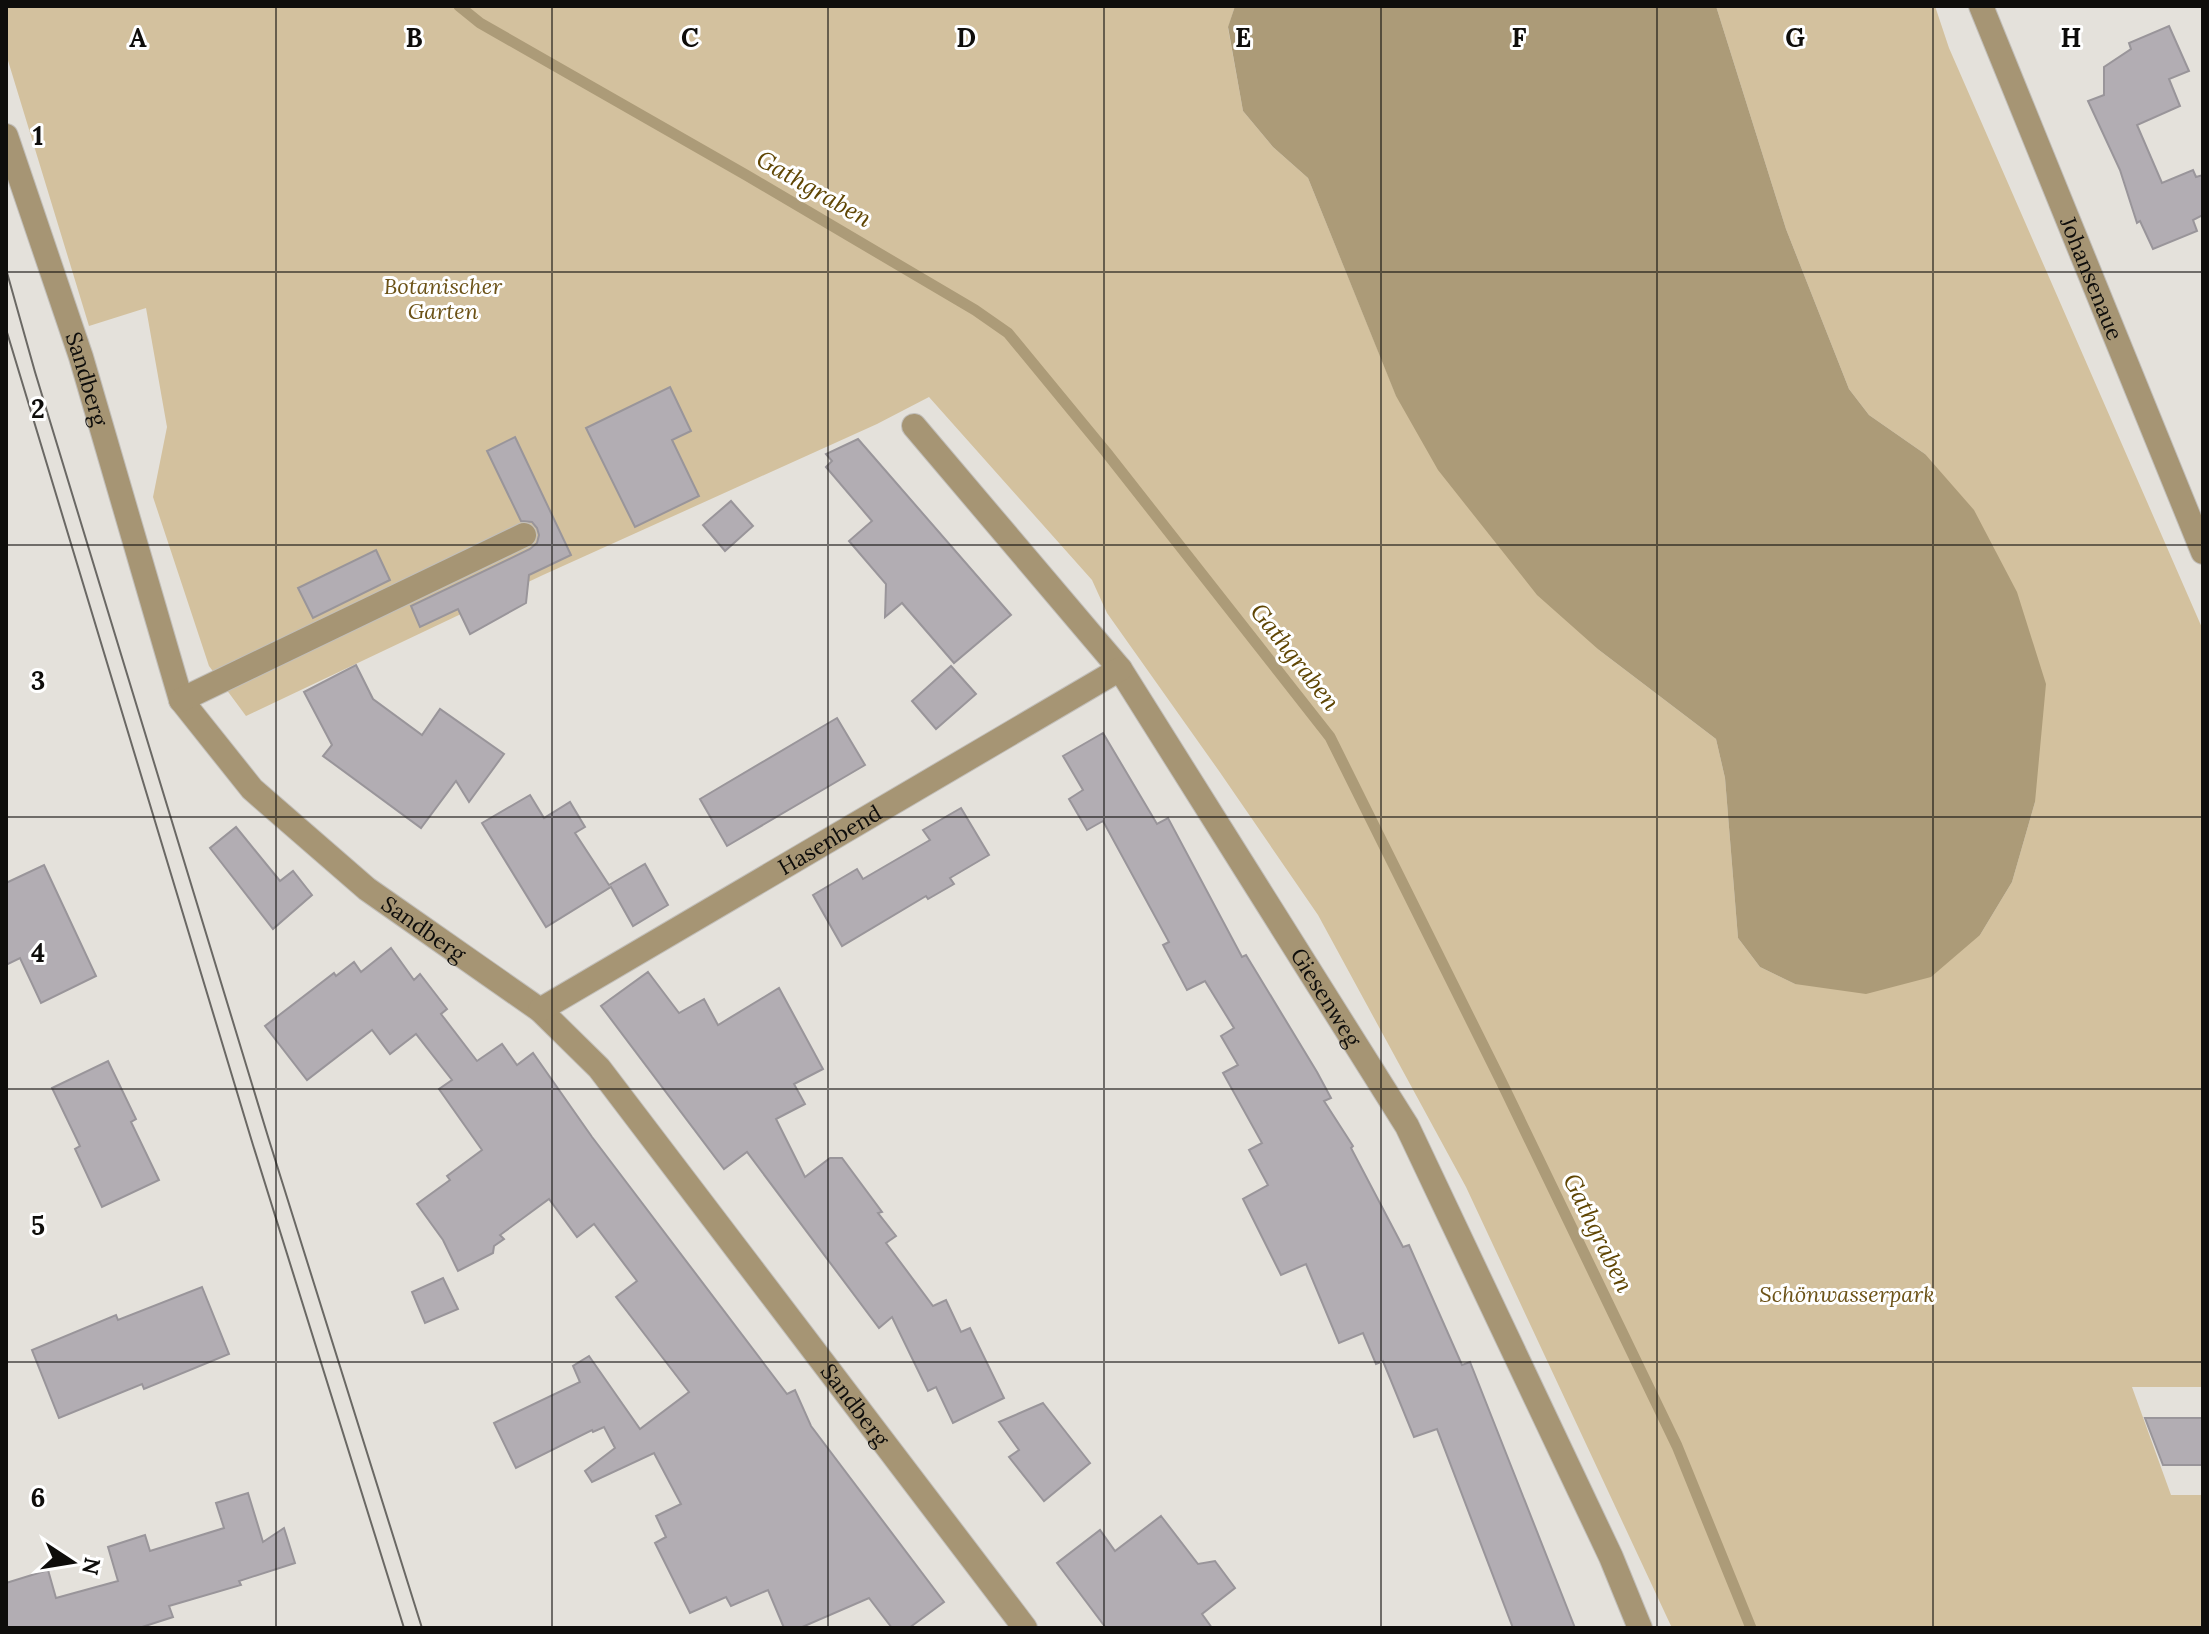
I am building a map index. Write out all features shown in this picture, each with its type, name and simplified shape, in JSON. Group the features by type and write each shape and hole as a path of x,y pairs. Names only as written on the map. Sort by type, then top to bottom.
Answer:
{"street":[{"name":"Johansenaue","path":"1981,6 2203,552"},
{"name":"Sandberg","path":"6,136 81,357 181,700 252,789 367,889 540,1010 599,1068 1025,1628"},
{"name":"Giesenweg","path":"914,426 1120,669 1407,1126 1611,1557 1640,1628"},
{"path":"181,700 524,535"},
{"name":"Hasenbend","path":"540,1010 1120,669"}],"green space":[{"path":"6,6 1235,6 1228,28 1243,111 1273,147 1308,178 1396,395 1599,650 1716,739 1725,778 1738,938 1760,967 1795,984 1980,935 2012,882 2035,802 1925,454 1869,415 1849,389 1786,229 1716,6 1935,6 1949,48 2203,630 2203,1387 2132,1387 2171,1495 2203,1495 2203,1628 1672,1628 1466,1187 1318,915 1107,613 1092,580 929,397 877,424 543,575 246,716 209,666 153,497 167,427 146,308 89,326 6,54"}],"shaded area":[{"path":"1235,6 1716,6 1786,229 1849,389 1869,415 1925,454 1974,510 2017,592 2046,684 2035,802 2012,882 1980,935 1931,977 1866,994 1795,984 1760,967 1738,938 1725,778 1716,739 1599,650 1537,595 1438,470 1396,396 1308,178 1273,147 1243,111 1228,27"}],"building":[{"path":"2169,26 2189,71 2169,79 2180,106 2137,125 2162,183 2193,170 2196,177 2203,175 2203,215 2193,220 2197,231 2153,249 2140,221 2137,223 2120,170 2088,101 2104,95 2104,67 2131,49 2129,43"},
{"path":"670,387 691,431 672,440 699,496 635,527 586,428"},
{"path":"515,437 571,555 529,575 526,603 470,634 458,609 420,627 411,606 537,543 537,528 532,522 521,521 487,451"},
{"path":"858,439 1011,615 954,663 902,603 885,617 886,584 849,541 872,521 826,467 832,461 826,454"},
{"path":"731,501 753,526 725,551 703,525"},
{"path":"376,550 390,580 313,618 298,588"},
{"path":"356,665 373,699 422,735 440,709 504,754 469,802 456,781 421,828 323,756 332,745 304,692"},
{"path":"951,666 976,694 936,729 912,701"},
{"path":"837,718 865,765 727,846 700,799"},
{"path":"1103,733 1157,824 1168,818 1242,957 1246,955 1317,1072 1331,1098 1324,1101 1353,1146 1351,1148 1403,1247 1409,1245 1462,1365 1470,1362 1575,1628 1513,1628 1437,1429 1414,1437 1383,1361 1376,1364 1363,1333 1339,1343 1306,1264 1281,1275 1243,1199 1268,1185 1249,1150 1262,1143 1223,1073 1238,1065 1221,1036 1234,1028 1205,981 1187,990 1163,945 1169,942 1103,821 1087,830 1069,799 1083,790 1063,756"},
{"path":"530,795 544,818 570,802 585,827 575,833 609,885 645,864 668,905 633,926 611,887 546,927 482,823"},
{"path":"961,808 989,855 950,878 954,884 928,899 926,896 842,946 813,895 857,869 863,879 930,840 923,830"},
{"path":"236,827 280,881 293,871 312,895 273,929 210,848"},
{"path":"44,865 96,976 41,1003 20,958 6,965 6,883"},
{"path":"391,948 414,980 420,974 447,1009 441,1014 477,1061 502,1044 517,1065 533,1053 592,1137 787,1394 795,1390 811,1426 944,1602 909,1628 892,1628 869,1598 800,1628 784,1628 768,1590 731,1606 726,1597 690,1613 655,1543 666,1537 656,1516 681,1504 654,1453 592,1482 585,1471 615,1448 604,1427 516,1468 494,1423 580,1382 573,1366 589,1356 640,1429 689,1392 616,1297 637,1281 594,1224 577,1237 549,1199 500,1235 504,1239 494,1246 493,1253 458,1271 443,1240 417,1204 450,1180 447,1176 482,1150 439,1089 452,1080 416,1034 390,1054 372,1030 307,1080 265,1026 334,973 336,976 354,962 361,972"},
{"path":"648,972 679,1013 704,999 718,1025 779,988 823,1069 794,1084 805,1104 776,1119 805,1177 830,1158 842,1158 896,1236 886,1243 933,1306 946,1300 961,1332 970,1328 1004,1398 953,1423 936,1387 928,1391 892,1317 879,1328 747,1152 724,1169 601,1006"},
{"path":"108,1061 136,1119 131,1122 159,1180 102,1207 75,1149 80,1146 52,1088"},
{"path":"443,1278 458,1309 425,1323 412,1292"},
{"path":"202,1287 229,1354 144,1389 142,1384 59,1418 32,1350 116,1315 118,1320"},
{"path":"1043,1403 1090,1463 1044,1501 1009,1457 1019,1450 999,1422"},
{"path":"2145,1418 2203,1418 2203,1465 2163,1465"},
{"path":"248,1493 263,1542 284,1528 295,1563 239,1581 241,1585 169,1606 173,1617 139,1628 6,1628 6,1583 48,1570 56,1598 118,1581 108,1547 145,1535 150,1551 224,1528 216,1503"},
{"path":"1161,1516 1198,1564 1215,1561 1235,1588 1202,1614 1212,1628 1106,1628 1057,1563 1100,1530 1115,1551"}],"waterway":[{"name":"Gathgraben","path":"459,6 480,23 975,310 1008,333 1106,452 1330,737 1677,1446 1751,1628"}],"tram line":[{"path":"6,269 269,1140 422,1628"},
{"path":"6,329 253,1145 404,1628"}],"park label":[{"name":"Botanischer Garten","path":"443,298"},
{"name":"Schönwasserpark","path":"1847,1294"}]}
